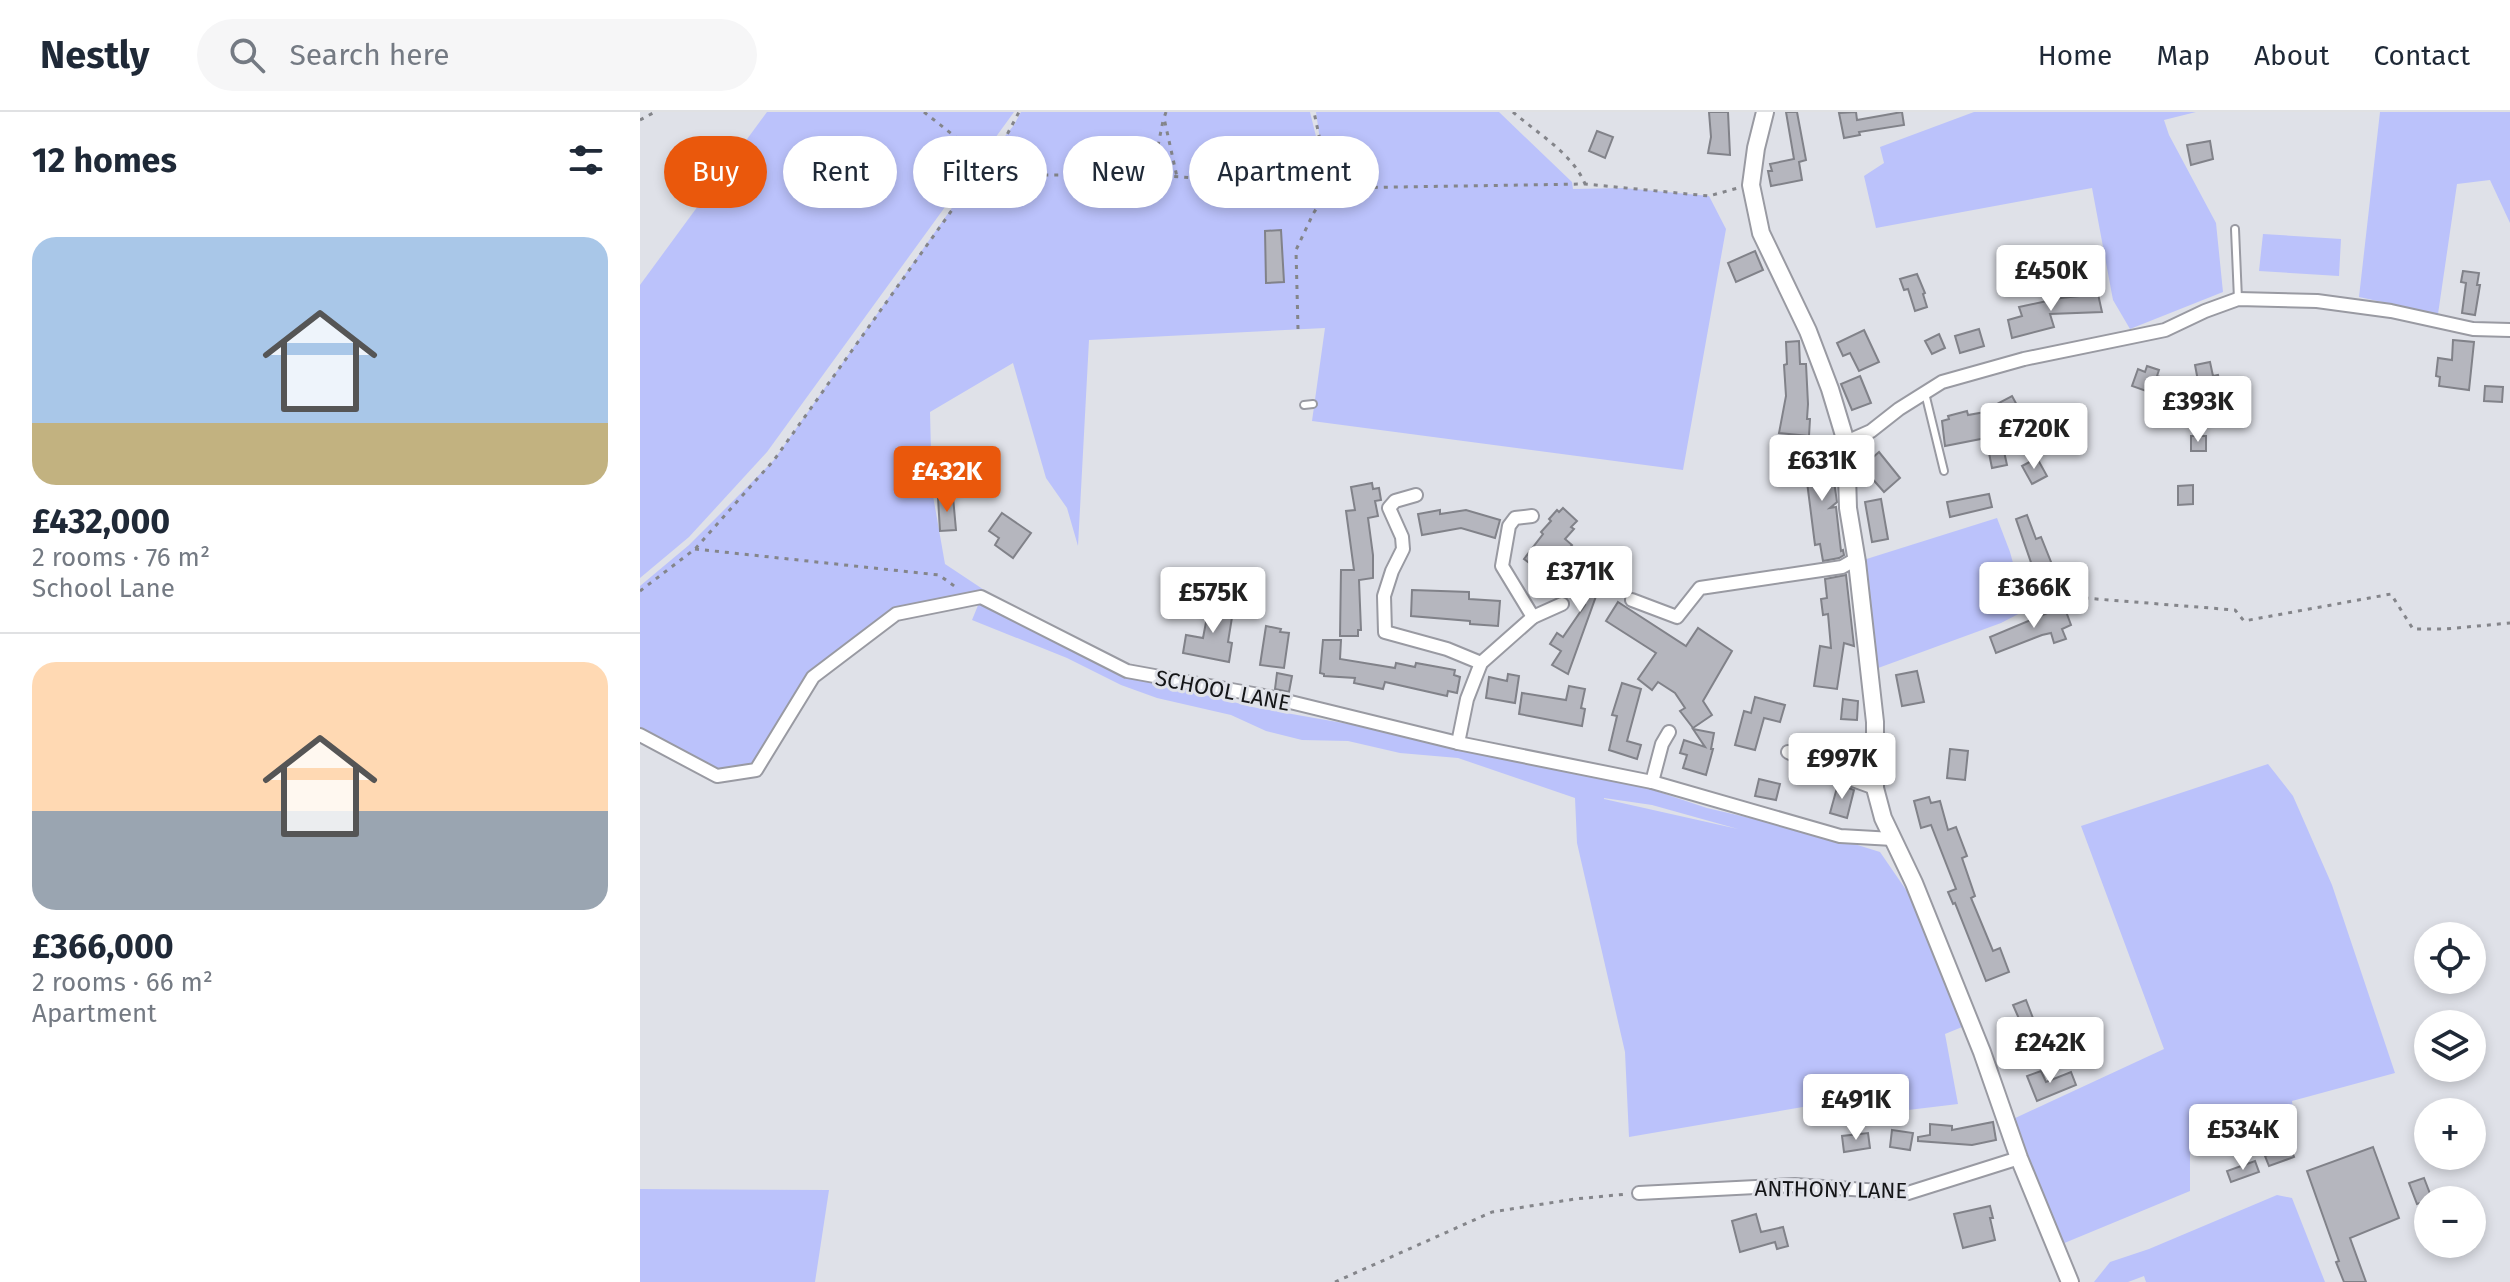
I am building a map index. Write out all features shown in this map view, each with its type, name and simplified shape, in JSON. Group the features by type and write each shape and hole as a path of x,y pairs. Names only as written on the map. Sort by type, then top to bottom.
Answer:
{"street":[{"path":"1765,112 1751,185 1761,233 1808,331 1846,442 1848,508 1875,722 1875,788 1883,818 1914,883 2070,1282"},
{"path":"1846,442 1871,431 1942,382 2024,359 2165,330 2238,299 2317,301 2391,311 2473,329 2510,330"},
{"path":"1416,495 1395,501 1389,508 1402,537 1403,549 1384,596 1385,632 1447,649 1481,663"},
{"path":"1532,516 1515,518 1509,526 1502,566 1533,617"},
{"path":"1632,600 1677,617 1700,588 1842,567 1856,559"},
{"name":"SCHOOL LANE","path":"640,735 717,776 756,770 813,677 896,614 981,597 1127,671 1270,697 1458,743 1652,782 1840,836 1893,839"},
{"path":"1458,743 1467,699 1481,663 1533,617 1562,604"},
{"path":"1652,782 1662,744 1669,732"},
{"path":"1788,752 1875,788"},
{"name":"ANTHONY LANE","path":"1639,1193 1795,1185 1908,1193 2019,1158"}],"lane":[{"path":"2235,229 2238,299"},
{"path":"1925,393 1944,471"},
{"path":"1304,405 1313,404"}],"path":[{"path":"640,120 655,112"},
{"path":"924,112 954,136"},
{"path":"1006,136 1019,112"},
{"path":"1160,136 1166,112"},
{"path":"1314,112 1319,136"},
{"path":"1513,112 1568,159 1585,184"},
{"path":"1164,118 1177,177"},
{"path":"1173,177 1189,178"},
{"path":"1379,187 1585,184 1709,196 1751,185"},
{"path":"640,591 695,549 774,460 953,208"},
{"path":"1298,329 1296,250 1317,208"},
{"path":"695,549 939,575 971,599"},
{"path":"2026,611 2084,598 2235,610 2244,621 2391,594 2413,629 2510,623"},
{"path":"1335,1282 1492,1212 1639,1193"}],"shaded area":[{"path":"767,112 1014,112 997,136 913,136 913,208 944,208 767,452 689,537 640,578 640,285 697,208 767,208 767,136 749,136"},
{"path":"1021,112 1310,112 1316,136 1189,136 1189,208 1379,208 1379,136 1319,136 1316,112 1499,112 1572,182 1573,189 1624,188 1709,196 1726,229 1683,470 1312,421 1325,328 1089,340 1078,546 1067,508 1046,478 1013,363 930,412 932,490 945,564 1064,643 1122,674 1257,708 1458,743 1641,786 1707,808 1835,838 1880,852 1911,897 1967,1025 1945,1034 1958,1104 1875,1114 1873,1095 1629,1137 1625,1052 1577,843 1575,798 1458,758 1400,753 1348,741 1302,740 1266,731 1231,715 1157,698 972,620 981,598 896,614 813,677 756,770 717,776 640,728 640,586 689,545 774,460 952,208 1047,208 1047,136 1005,136","holes":["1604,798 1652,805 1738,829 1604,799"]},
{"path":"1974,112 2196,112 2164,120 2216,223 2223,292 2130,329 2113,300 2092,188 1876,228 1864,176 1884,163 1880,147"},
{"path":"2380,112 2510,112 2510,223 2490,180 2457,184 2438,314 2359,297"},
{"path":"2263,234 2341,239 2339,276 2259,271"},
{"path":"1997,518 2026,610 2001,623 1870,671 1857,562"},
{"path":"2268,764 2293,796 2332,885 2395,1073 2292,1101 2295,1123 2212,1156 2190,1152 2190,1191 2062,1244 2011,1120 2164,1049 2081,826"},
{"path":"640,1189 829,1190 815,1282 640,1282"},
{"path":"2277,1195 2292,1198 2325,1282 2146,1282 2144,1276 2128,1282 2094,1282 2110,1262 2149,1249"}],"building":[{"path":"1709,112 1728,112 1730,155 1708,153 1711,137"},
{"path":"1786,112 1797,112 1806,160 1799,162 1802,180 1771,186 1770,164 1794,159"},
{"path":"1856,112 1857,120 1902,112 1904,125 1859,132 1860,135 1844,138 1839,113"},
{"path":"1597,131 1613,137 1605,158 1589,151"},
{"path":"2210,141 2213,159 2191,165 2187,145"},
{"path":"1281,230 1284,282 1266,283 1265,231"},
{"path":"1755,251 1763,270 1736,282 1728,263"},
{"path":"2463,271 2479,273 2475,315 2462,313 2466,283 2461,282"},
{"path":"1917,274 1927,307 1915,311 1908,289 1904,290 1900,279"},
{"path":"2098,294 2102,312 2050,314 2054,327 2012,338 2008,320 2022,316 2019,307"},
{"path":"1979,329 1984,346 1960,353 1955,336"},
{"path":"1864,330 1879,362 1859,371 1850,353 1843,356 1837,343"},
{"path":"1939,334 1945,348 1932,354 1925,341"},
{"path":"2453,340 2474,342 2469,390 2439,386 2440,377 2436,376 2438,358 2452,360"},
{"path":"1799,341 1800,364 1806,364 1809,436 1779,433 1786,396 1786,342"},
{"path":"2210,362 2213,376 2218,375 2221,388 2213,389 2214,394 2201,397 2195,365"},
{"path":"2147,366 2159,370 2157,376 2172,381 2166,398 2132,386 2138,369 2145,372"},
{"path":"1860,376 1871,403 1852,410 1841,384"},
{"path":"2485,386 2503,387 2502,402 2484,401"},
{"path":"2012,396 2018,407 2011,411 2017,419 2008,425 2009,431 2000,433 2007,465 1992,468 1986,438 1945,446 1942,421 1949,419 1948,416 1967,411 1968,415 1996,410 1993,406"},
{"path":"2191,436 2206,436 2206,451 2191,451"},
{"path":"1803,447 1826,447 1826,482 1834,481 1837,502 1830,508 1836,507 1844,555 1839,558 1823,561 1820,544 1815,545 1806,474 1802,474"},
{"path":"1879,452 1900,478 1884,492 1862,467"},
{"path":"2037,458 2047,476 2032,484 2022,466"},
{"path":"1372,483 1373,489 1379,488 1381,500 1375,501 1378,516 1368,518 1373,578 1359,580 1361,630 1358,630 1358,636 1340,636 1341,570 1354,570 1346,511 1355,510 1351,487"},
{"path":"2193,485 2193,504 2178,505 2178,486"},
{"path":"1989,494 1992,507 1950,517 1947,502"},
{"path":"953,497 956,530 940,531 938,498"},
{"path":"1881,499 1888,539 1872,542 1865,502"},
{"path":"1563,508 1577,521 1565,539 1572,545 1564,554 1562,552 1545,575 1524,559 1543,534 1541,532 1551,521 1549,519"},
{"path":"1440,510 1440,514 1466,510 1500,520 1495,538 1461,528 1422,535 1418,514"},
{"path":"1002,513 1031,533 1013,558 995,545 999,538 989,531"},
{"path":"2027,515 2036,539 2041,537 2053,567 2035,574 2016,519"},
{"path":"1592,554 1609,560 1568,674 1552,665 1561,651 1550,644 1557,633 1563,637 1585,605 1575,601"},
{"path":"1846,575 1854,646 1844,643 1837,689 1814,686 1820,646 1831,648 1828,614 1823,615 1821,599 1827,598 1825,579"},
{"path":"1412,590 1469,592 1469,599 1500,601 1498,626 1411,616"},
{"path":"1210,601 1234,605 1228,642 1232,643 1229,662 1183,653 1186,635 1203,638"},
{"path":"1618,602 1686,646 1698,628 1732,651 1703,701 1712,715 1693,728 1680,711 1685,708 1675,693 1658,682 1652,690 1638,679 1656,653 1606,621"},
{"path":"2064,606 2071,625 2062,629 2066,639 2054,643 2051,633 1996,653 1990,637"},
{"path":"1266,626 1289,633 1284,668 1260,665"},
{"path":"1323,640 1341,640 1340,659 1395,668 1396,663 1415,667 1416,663 1455,670 1454,675 1460,677 1457,693 1448,691 1447,696 1385,682 1383,689 1354,683 1355,678 1324,676 1320,673"},
{"path":"1917,671 1924,702 1902,706 1896,675"},
{"path":"1277,673 1292,676 1289,692 1275,689"},
{"path":"1508,674 1519,676 1515,703 1486,698 1489,677 1507,681"},
{"path":"1622,683 1641,689 1627,741 1641,745 1637,759 1609,750 1617,716 1612,715"},
{"path":"1569,686 1585,689 1581,708 1585,709 1582,726 1519,714 1522,693 1566,700"},
{"path":"1755,697 1785,705 1780,722 1764,718 1755,750 1735,745 1744,711 1751,713"},
{"path":"1843,699 1858,701 1857,720 1841,719"},
{"path":"1693,729 1714,733 1706,775 1683,768 1687,755 1680,753 1684,740 1705,747"},
{"path":"1838,742 1858,743 1857,772 1844,767 1845,754 1837,753"},
{"path":"1950,749 1968,751 1965,780 1947,778"},
{"path":"1759,779 1780,784 1776,800 1755,796"},
{"path":"1838,784 1854,790 1847,818 1830,813"},
{"path":"1929,797 1931,803 1940,801 1948,830 1956,827 1967,856 1962,858 1975,896 1971,898 1993,951 2000,948 2009,972 1986,981 1948,892 1956,889 1931,825 1921,828 1914,801"},
{"path":"2026,1000 2043,1044 2018,1054 2007,1027 2020,1021 2013,1005"},
{"path":"2041,1071 2046,1082 2071,1072 2076,1085 2037,1101 2027,1076"},
{"path":"1993,1122 1996,1140 1972,1145 1918,1141 1918,1137 1930,1135 1930,1124 1952,1126 1952,1130"},
{"path":"1892,1130 1913,1133 1910,1150 1890,1147"},
{"path":"1868,1133 1870,1148 1844,1152 1842,1136"},
{"path":"2290,1146 2294,1157 2269,1166 2265,1156"},
{"path":"2373,1147 2399,1218 2350,1238 2366,1282 2344,1282 2307,1171"},
{"path":"2255,1161 2259,1172 2231,1182 2227,1171"},
{"path":"2424,1178 2427,1186 2414,1186 2414,1196 2409,1183"},
{"path":"1990,1206 1995,1240 1963,1248 1954,1214"},
{"path":"1756,1214 1761,1232 1783,1227 1788,1246 1777,1249 1775,1242 1740,1252 1732,1221"}]}
